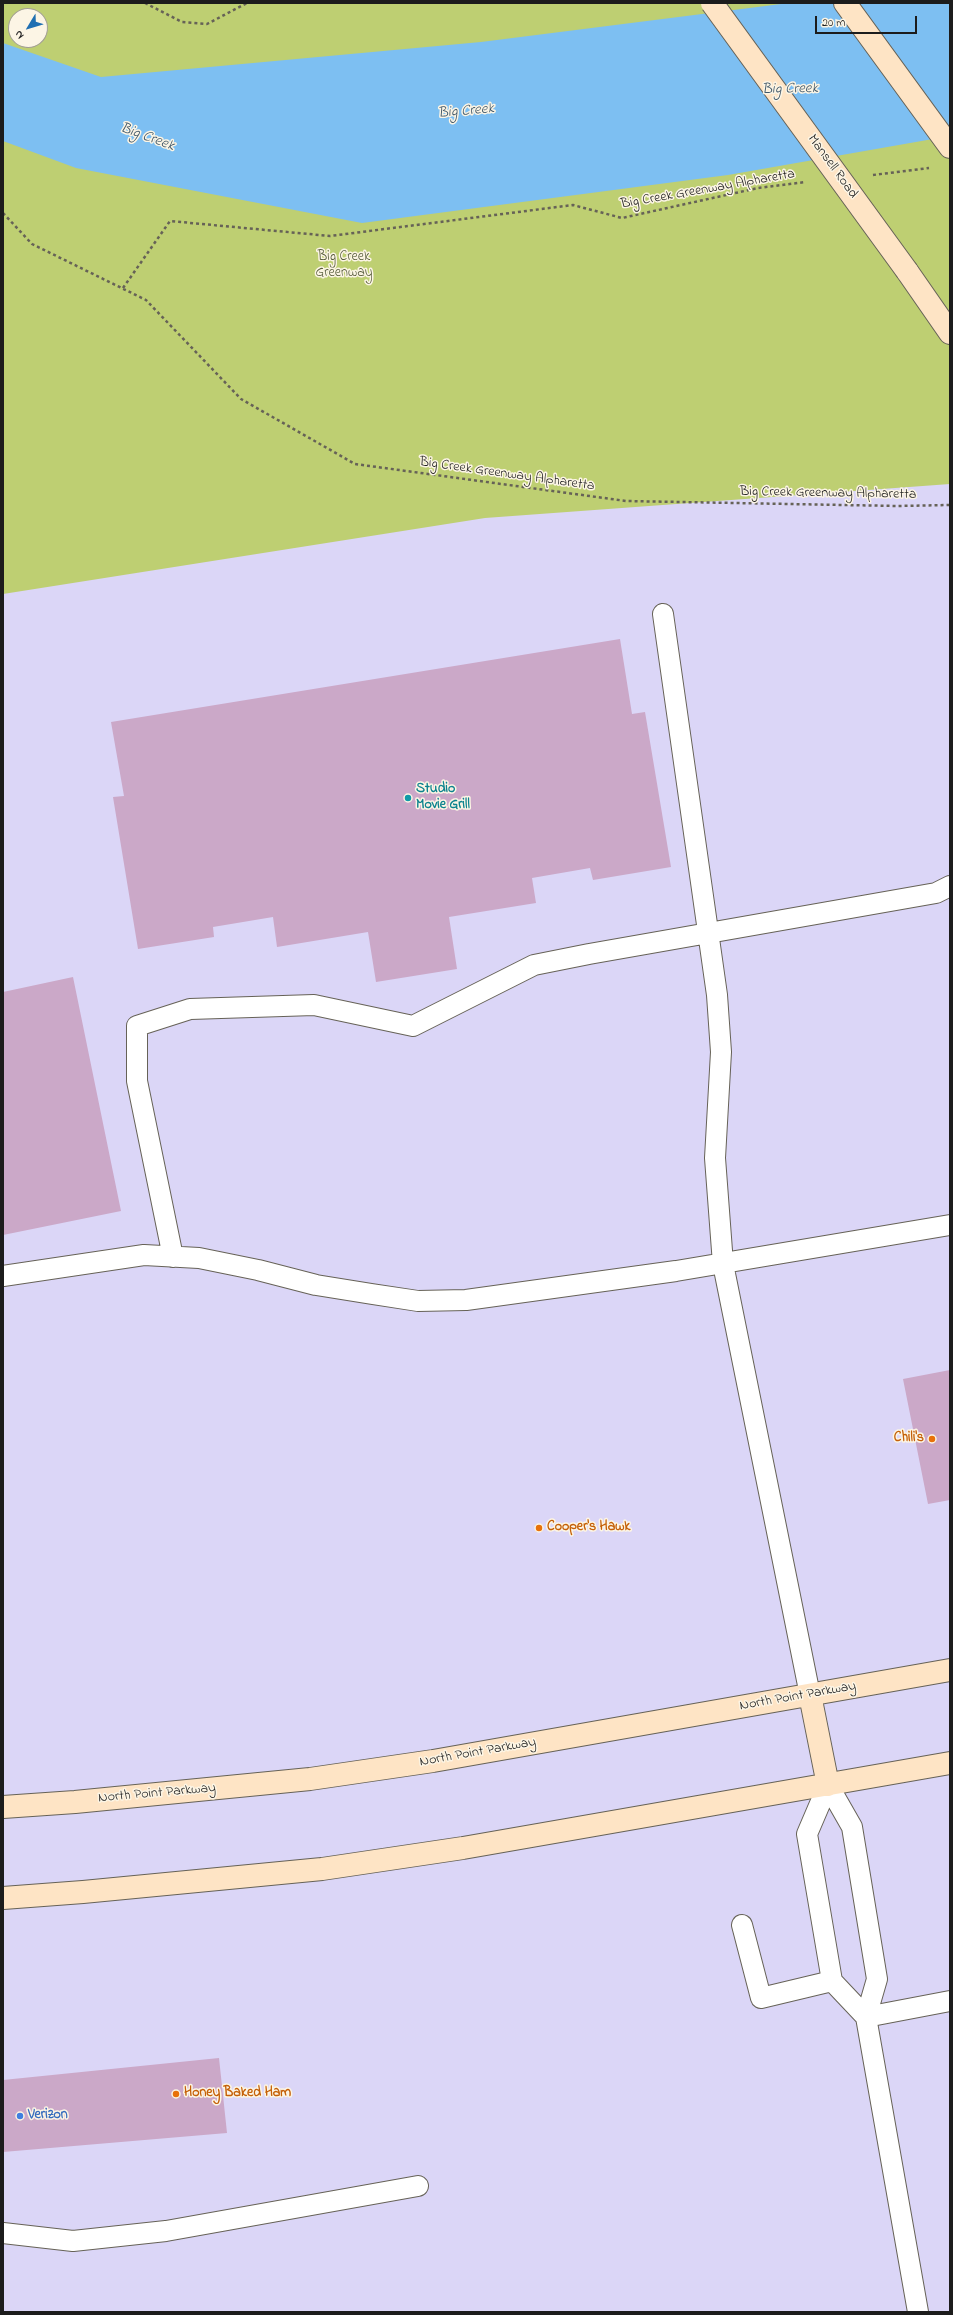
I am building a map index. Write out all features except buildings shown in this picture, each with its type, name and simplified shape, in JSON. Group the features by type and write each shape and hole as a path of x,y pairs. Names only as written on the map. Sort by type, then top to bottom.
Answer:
{"street":[{"name":"Mansell Road","path":"712,3 908,271 950,333"},
{"path":"845,3 950,147"},
{"name":"North Point Parkway","path":"3,1807 75,1802 310,1779 433,1761 950,1670"},
{"path":"810,1695 828,1785"},
{"path":"3,1898 83,1892 322,1869 463,1848 950,1763"}],"lane":[{"path":"663,614 717,995 721,1052 715,1158 723,1264 810,1695"},
{"path":"173,1257 136,1081 137,1026 190,1009 314,1005 413,1026 534,965 936,893 950,886"},
{"path":"3,1276 144,1255 199,1258 263,1271 316,1285 418,1301 466,1300 723,1264 941,1227"},
{"path":"828,1785 807,1834 832,1981 866,2017"},
{"path":"828,1785 852,1827 877,1979 866,2017 918,2312"},
{"path":"742,1925 761,1998 832,1981"},
{"path":"866,2017 950,2001"},
{"path":"3,2233 73,2241 166,2231 418,2186"}],"path":[{"path":"145,3 182,22 207,24 247,3"},
{"path":"869,175 937,167"},
{"name":"Big Creek Greenway Alpharetta","path":"123,288 170,221 330,236 573,205 622,218 758,188 814,182"},
{"name":"Big Creek Greenway Alpharetta","path":"3,213 32,244 146,300 241,399 354,464 626,501 898,506 950,505"}],"shaded area":[{"path":"950,318 950,2312 3,2312 3,360"}],"green space":[{"name":"Big Creek Greenway","path":"3,3 950,3 950,484 485,518 3,594"}],"water":[{"name":"Big Creek","path":"789,3 950,3 950,136 728,175 362,223 76,168 3,141 3,43 8,45 8,48 17,48 101,77 481,42"}],"place":[{"name":"Studio Movie Grill","path":"408,798"},
{"name":"Chili's","path":"932,1439"},
{"name":"Cooper's Hawk","path":"539,1528"},
{"name":"Honey Baked Ham","path":"176,2094"},
{"name":"Verizon","path":"20,2116"}]}
